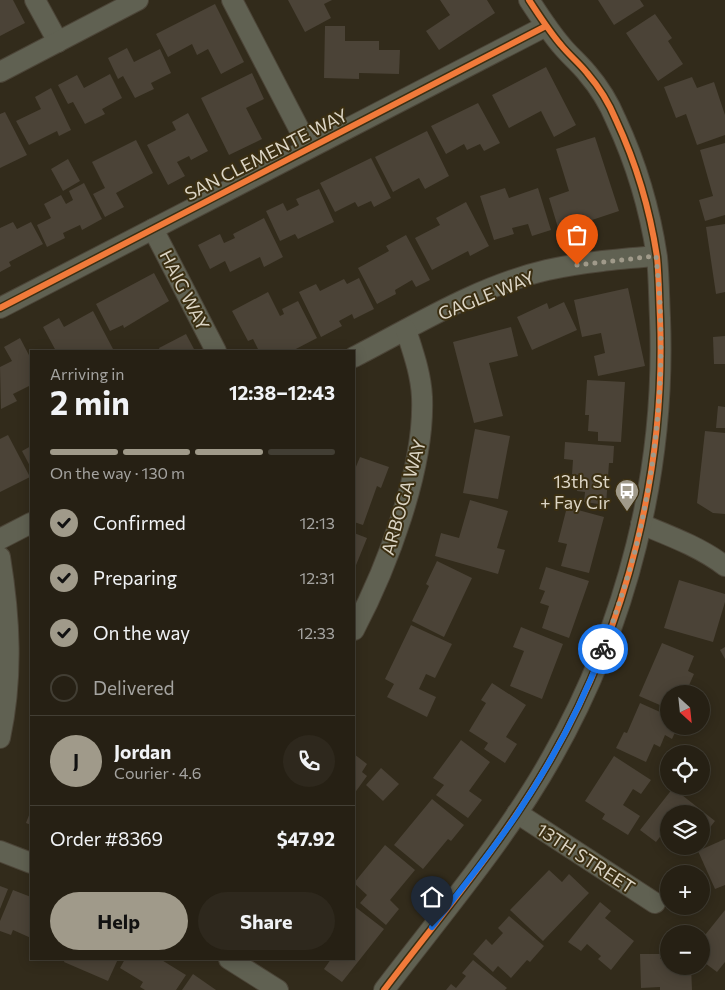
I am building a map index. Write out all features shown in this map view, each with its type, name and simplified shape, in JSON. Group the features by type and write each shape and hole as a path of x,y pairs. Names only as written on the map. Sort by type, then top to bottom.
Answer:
{"street":[{"path":"35,0 58,42"},
{"path":"0,72 138,0"},
{"path":"232,0 309,148"},
{"name":"13TH STREET","path":"384,990 517,813 552,758 579,705 602,651 622,595 641,524 652,465 658,407 661,347 656,256 648,212 634,164 616,118 598,87 562,47 529,0"},
{"name":"SAN CLEMENTE WAY","path":"0,308 546,26"},
{"name":"HAIG WAY","path":"153,229 215,350"},
{"name":"GAGLE WAY","path":"355,356 466,299 502,284 546,271 592,262 656,256"},
{"name":"ARBOGA WAY","path":"355,628 383,565 402,514 417,458 422,423 422,395 417,364 406,330"},
{"path":"0,539 30,524"},
{"path":"641,524 688,544 725,566"},
{"path":"0,557 7,599 9,649 7,691 0,738"},
{"name":"13TH STREET","path":"517,813 655,903"},
{"path":"0,851 30,864"},
{"path":"231,960 278,990"}],"building":[{"path":"0,0 13,0 25,23 0,36"},
{"path":"288,0 332,0 324,4 331,18 305,32"},
{"path":"440,0 487,0 495,13 439,50 426,31 450,15"},
{"path":"598,0 640,0 644,6 614,25"},
{"path":"215,4 244,62 221,74 208,49 197,55 192,44 168,57 156,34"},
{"path":"655,14 672,38 668,41 683,64 658,81 626,33"},
{"path":"325,26 345,26 345,41 379,41 379,50 400,50 399,74 359,73 359,79 324,78"},
{"path":"127,48 134,62 160,49 171,73 151,83 154,89 135,98 123,76 118,79 108,58"},
{"path":"546,67 576,125 554,137 541,111 509,128 492,95"},
{"path":"252,73 264,99 246,108 262,139 229,155 201,98"},
{"path":"110,74 122,98 102,109 105,114 85,124 73,102 68,104 58,85 77,75 84,88"},
{"path":"692,77 697,88 714,82 725,115 725,135 697,145 686,114 676,118 664,87"},
{"path":"51,88 71,130 59,136 57,131 29,145 16,121 41,109 35,97"},
{"path":"478,103 500,143 484,151 480,144 467,150 464,144 446,154 431,126"},
{"path":"5,112 27,155 0,168 0,114"},
{"path":"188,113 208,151 191,160 189,156 177,162 185,176 168,185 147,145 176,130 172,122"},
{"path":"427,131 449,176 425,189 419,178 393,192 375,157"},
{"path":"595,137 619,211 559,231 549,198 569,191 556,149"},
{"path":"136,140 153,173 116,193 124,207 105,217 93,194 105,188 92,162"},
{"path":"725,143 725,215 705,221 699,200 713,196 700,150"},
{"path":"371,158 391,198 374,207 371,201 358,207 355,202 335,212 320,183"},
{"path":"68,159 80,181 63,191 51,169"},
{"path":"84,183 102,219 82,230 80,225 63,233 65,238 47,247 37,225 51,218 44,204 61,195 66,204 73,200 69,191"},
{"path":"505,188 509,198 538,188 551,230 532,236 528,224 512,228 514,234 494,240 480,196"},
{"path":"319,189 334,222 298,239 295,234 280,241 266,211 283,203 287,211 299,205 296,199"},
{"path":"466,202 489,246 470,256 468,251 432,270 415,238 440,225 436,218"},
{"path":"264,218 283,257 264,267 260,257 230,272 225,261 210,269 198,245 220,234 224,243 235,238 233,234"},
{"path":"13,222 17,229 31,222 43,244 9,262 11,266 0,272 0,228"},
{"path":"725,224 725,292 716,294 706,227"},
{"path":"406,235 430,280 416,287 412,280 395,290 396,294 377,304 358,268 389,251 386,246"},
{"path":"154,273 169,301 124,328 123,325 110,331 96,304"},
{"path":"359,278 374,309 354,319 352,314 339,321 342,326 321,337 299,292 316,284 320,291 344,279 347,284"},
{"path":"628,288 645,366 598,376 594,356 605,353 601,333 582,337 574,300"},
{"path":"268,292 280,316 284,314 282,309 298,301 317,338 294,350 258,350 253,339 248,341 232,311"},
{"path":"564,302 577,330 532,350 517,317 547,303 549,309"},
{"path":"93,311 113,349 55,350 43,327 59,318 64,327"},
{"path":"511,327 518,356 489,363 503,416 474,423 453,342"},
{"path":"186,334 194,350 160,350 159,348"},
{"path":"725,336 725,364 714,364 713,337"},
{"path":"20,338 30,357 30,386 13,394 17,401 1,409 0,367 12,361 4,347"},
{"path":"587,380 625,382 621,442 598,441 598,432 588,431 589,415 585,415"},
{"path":"718,406 725,407 725,428 716,428"},
{"path":"475,429 510,436 498,499 463,493"},
{"path":"705,431 725,433 725,514 713,513 697,503"},
{"path":"8,435 30,477 0,492 0,439"},
{"path":"565,442 614,446 613,463 609,463 606,505 584,502 585,492 577,491 578,475 572,474 573,460 564,459"},
{"path":"30,447 30,466 22,451"},
{"path":"360,457 389,467 381,488 377,486 363,525 355,522 355,469"},
{"path":"470,500 508,511 497,548 505,550 498,574 435,556 441,533 459,538"},
{"path":"567,507 604,517 589,573 561,566 567,544 558,542"},
{"path":"355,533 367,538 355,568"},
{"path":"437,561 472,578 444,637 412,621 429,586 426,584"},
{"path":"546,567 589,581 569,638 542,628 549,606 540,603 545,591 539,589"},
{"path":"679,580 725,594 725,602 713,642 664,628"},
{"path":"411,625 452,644 435,678 426,674 419,689 436,697 427,717 387,697 394,684 385,679"},
{"path":"521,627 563,644 542,699 510,686 524,651 513,647"},
{"path":"662,643 694,656 688,671 694,674 689,685 660,685 660,705 639,696"},
{"path":"725,647 725,659 720,650"},
{"path":"492,683 526,705 506,737 517,744 505,763 484,749 488,743 469,731 486,703 481,700"},
{"path":"640,703 660,712 660,735 665,735 660,747 654,744 646,762 616,748 624,732 627,733"},
{"path":"665,735 674,735 672,739"},
{"path":"461,740 490,762 469,791 482,800 468,818 436,795 444,785 433,778"},
{"path":"355,755 367,764 362,772 367,776 355,793"},
{"path":"614,756 651,780 641,794 633,789 623,805 640,816 628,835 602,819 605,814 585,801"},
{"path":"381,768 399,784 383,801 366,785"},
{"path":"668,795 682,795 695,805 660,805 660,837 656,842 640,830"},
{"path":"432,799 464,825 451,841 448,839 423,869 394,845"},
{"path":"30,813 30,825 26,823"},
{"path":"710,817 715,821 710,827"},
{"path":"725,839 725,885 715,889 710,878 710,865 704,865 700,855 710,855 710,846"},
{"path":"385,845 415,870 390,900 399,909 386,925 360,903 367,895 355,882"},
{"path":"549,870 562,882 569,874 589,893 543,941 510,910"},
{"path":"0,886 8,889 0,909"},
{"path":"13,890 30,897 30,938 13,930 11,935 0,931 0,921"},
{"path":"600,902 611,911 605,918 634,941 611,970 598,959 601,956 587,944 581,951 568,942"},
{"path":"355,907 384,929 342,982 324,969 330,960 355,960"},
{"path":"725,910 725,962 717,972 710,967 710,929"},
{"path":"509,916 544,946 530,962 527,960 511,978 498,966 493,972 473,954 486,939 492,945 503,933 498,928"},
{"path":"640,954 660,954 660,975 691,975 692,990 660,990 660,987 641,988"},
{"path":"65,960 118,960 108,981 64,962"},
{"path":"124,960 162,960 186,975 176,990 145,990 140,987 143,982 120,968"},
{"path":"473,960 507,988 505,990 446,990 451,984 456,988 466,976 462,973"},
{"path":"193,974 216,990 182,990"}],"cycle path":[{"path":"384,990 494,847 552,757 578,706 601,654 621,600 636,545 648,489 656,432 660,375 660,318 657,257 646,204 630,153 607,101 591,78 552,34 529,0"},
{"path":"0,308 546,26"}],"way so far":[{"path":"577,265 656,256 659,276 661,347 658,407 652,465 634,552 622,595 603,649"}],"place":[{"name":"13th St + Fay Cir","path":"627,512"}],"route":[{"path":"432,927 511,823 552,758 579,705 603,649"}]}
